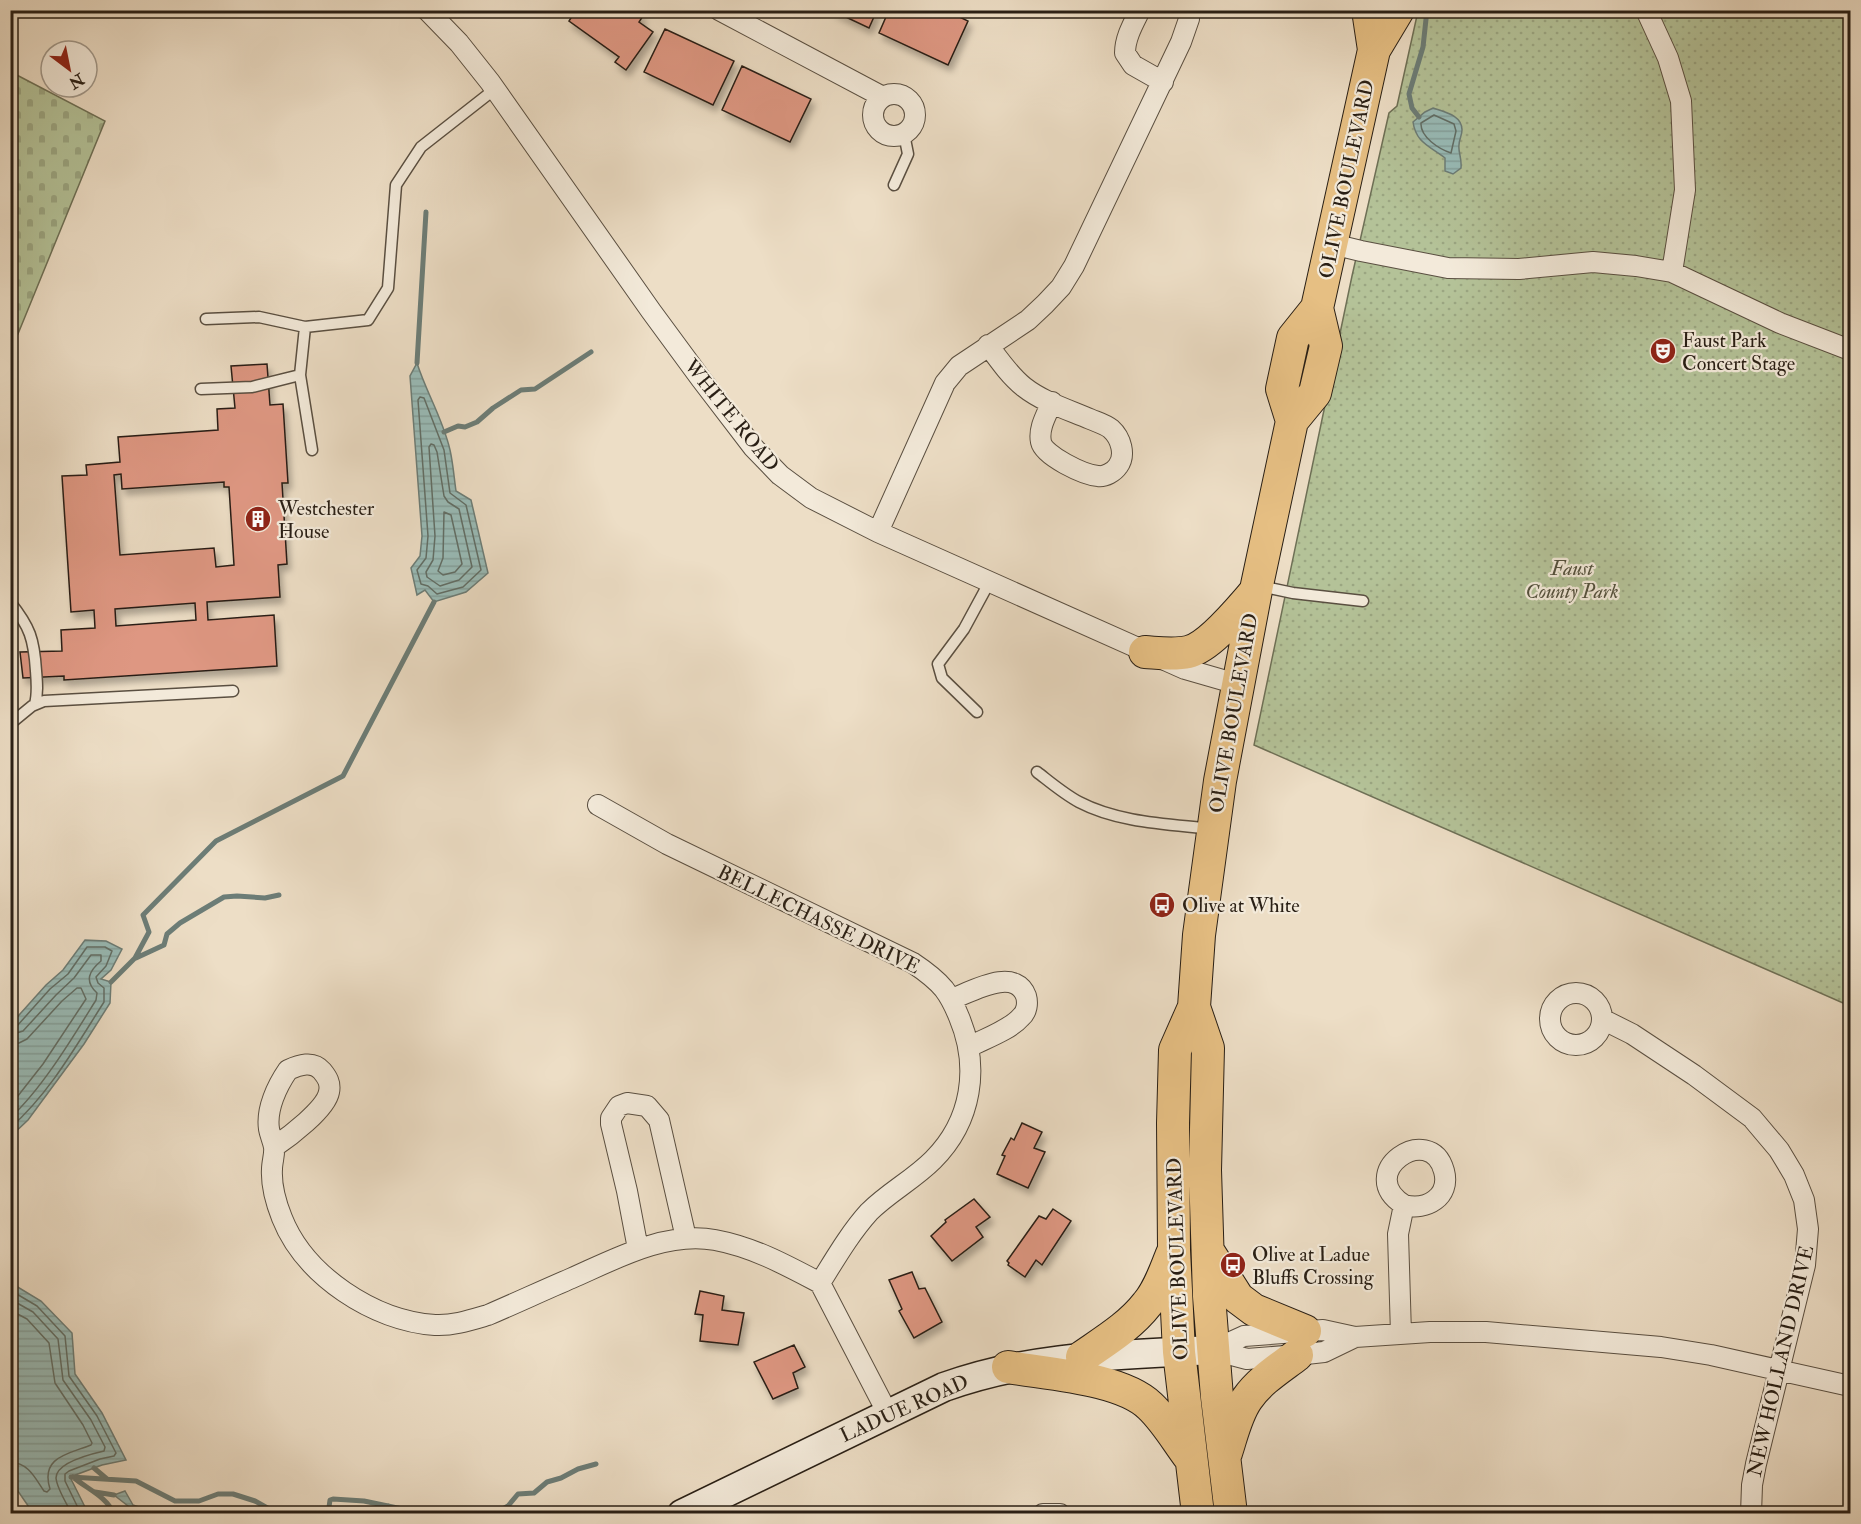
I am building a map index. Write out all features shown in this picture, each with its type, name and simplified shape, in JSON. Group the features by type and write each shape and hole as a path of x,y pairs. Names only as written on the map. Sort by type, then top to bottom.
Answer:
{"main road":[{"name":"OLIVE BOULEVARD","path":"1368,10 1374,50"},
{"name":"OLIVE BOULEVARD","path":"1198,1514 1179,1352 1174,1250 1175,1050 1194,1007 1199,935 1213,829 1237,684 1256,588 1292,421 1315,393 1326,346 1317,308 1374,50 1398,10"},
{"path":"1145,652 1169,654 1194,650 1218,633 1256,588"},
{"name":"OLIVE BOULEVARD","path":"1194,1007 1208,1048 1205,1170 1207,1250 1213,1350 1231,1514"},
{"path":"1082,1357 1126,1325 1148,1303 1159,1285 1174,1250"},
{"path":"1207,1250 1238,1298 1301,1343 1253,1391 1246,1401 1236,1420 1224,1459"},
{"name":"LADUE ROAD","path":"682,1514 944,1387 976,1376 1008,1367 1082,1357 1213,1350"},
{"path":"1008,1367 1107,1384 1132,1394 1150,1406 1191,1460"}],"street":[{"name":"WHITE ROAD","path":"427,10 459,43 495,88 651,311 753,447 780,475 811,498 878,532 1185,669 1237,684"},
{"path":"719,10 883,97"},
{"path":"1140,10 1125,53 1133,65 1163,82"},
{"path":"878,532 945,384 959,366 1028,320 1061,287 1074,266 1163,82 1187,27 1188,10"},
{"path":"1646,10 1668,58 1681,101 1685,190 1672,272"},
{"path":"897,94 904,96 913,106 915,121 904,134 886,135 876,126 874,107 883,97 897,94"},
{"path":"1332,244 1448,268 1519,269 1593,262 1672,272 1780,323 1851,350"},
{"path":"988,345 1009,373 1024,388 1052,402"},
{"name":"BELLECHASSE DRIVE","path":"598,805 667,844 913,963 933,976 952,999 965,1031 971,1060 970,1089 962,1118 949,1141 933,1160 889,1193 868,1214 845,1243 819,1283"},
{"path":"952,999 1001,981 1016,984 1025,994 1026,1010 1022,1017 1014,1024 969,1047"},
{"name":"NEW HOLLAND DRIVE","path":"1602,1019 1632,1034 1694,1075 1752,1118 1779,1150 1794,1175 1804,1200 1808,1229 1805,1265 1752,1485 1751,1514"},
{"path":"638,1248 611,1124 611,1118 619,1106 627,1103 647,1106 659,1120 686,1238"},
{"path":"274,1147 272,1172 275,1196 282,1220 295,1243 331,1284 358,1301 413,1323 454,1324 488,1315 638,1248 686,1238 713,1240 744,1247 799,1270 819,1283 888,1414"},
{"path":"1401,1334 1398,1234 1404,1205"},
{"path":"1213,1350 1244,1336 1301,1343 1323,1330 1355,1337 1486,1332 1660,1347 1711,1355 1851,1386"},
{"path":"1043,1514 1060,1514"}],"lane":[{"path":"206,320 259,317 305,327 369,320 388,288 396,185 421,147 495,88"},
{"path":"894,185 908,154 904,134"},
{"path":"305,327 300,375 312,450"},
{"path":"201,389 252,387 300,375"},
{"path":"977,712 942,678 938,664 964,629 990,581"},
{"path":"1256,588 1363,601"},
{"path":"10,602 22,617 34,644 38,694 35,704"},
{"path":"10,723 35,704 44,701 233,691"},
{"path":"1037,772 1079,802 1116,815 1213,829"}],"green space":[{"name":"Faust County Park","path":"1418,11 1850,11 1850,1006 1254,745 1352,276 1389,113 1397,106"},
{"path":"11,72 39,87 39,99 63,99 105,121 11,351"}],"water":[{"path":"1433,108 1452,115 1461,125 1459,148 1461,168 1453,174 1445,171 1445,158 1424,143 1415,129 1413,122"},
{"path":"417,363 447,439 456,491 471,500 488,573 466,592 434,602 425,590 417,595 411,568 420,556 422,536 410,376"},
{"path":"85,940 106,941 122,949 111,970 101,979 111,982 110,1003 84,1044 28,1120 11,1136 11,1024 46,985 63,970"},
{"path":"11,1283 41,1301 72,1333 75,1374 102,1413 126,1460 102,1465 70,1477 88,1513 33,1513 11,1481"},
{"path":"125,1491 133,1505 147,1510 146,1513 126,1513 128,1506 114,1495"}],"building":[{"path":"576,10 636,10 643,16 639,22 653,32 626,70 615,62 619,57 569,21"},
{"path":"831,10 877,10 869,28"},
{"path":"889,10 945,10 968,21 948,65 879,33"},
{"path":"665,29 734,61 713,105 644,72"},
{"path":"742,66 811,99 790,142 722,110"},
{"name":"Westchester House","path":"267,364 270,405 283,404 288,483 282,483 287,564 278,565 280,597 207,602 208,620 274,615 277,666 64,680 64,676 23,678 20,652 62,651 61,630 95,628 94,610 71,612 62,476 87,475 86,465 120,462 118,437 218,430 217,409 235,408 231,366","holes":["121,474 122,489 224,482 224,487 229,487 234,565 216,567 214,548 120,555 114,475","195,603 196,620 116,626 115,609"]},
{"path":"1022,1123 1042,1132 1034,1148 1045,1152 1028,1188 997,1174 1005,1156 1002,1155 1011,1138 1014,1140"},
{"path":"974,1199 990,1217 976,1227 983,1237 952,1261 931,1236 946,1222 945,1220"},
{"path":"1053,1209 1071,1221 1042,1265 1036,1260 1025,1277 1008,1265 1007,1261 1039,1216 1046,1219"},
{"path":"912,1272 919,1289 925,1288 942,1322 914,1338 899,1311 902,1309 889,1280"},
{"path":"700,1291 724,1296 722,1310 744,1313 738,1345 700,1341 703,1315 695,1314"},
{"path":"794,1345 805,1367 793,1373 798,1388 773,1399 754,1362"}],"waterway":[{"path":"1419,117 1412,108 1409,94 1423,47 1427,10"},
{"path":"417,363 426,212"},
{"path":"444,432 477,422 493,408 521,390 535,389 591,352"},
{"path":"111,982 135,958 149,932 143,915 216,841 343,776 434,602"},
{"path":"136,958 164,945 167,934 180,923 224,897 265,898 279,895"},
{"path":"494,1514 508,1506 518,1494 534,1493 547,1482 596,1464"},
{"path":"94,1468 107,1479"},
{"path":"71,1477 136,1481 175,1501 199,1501 218,1494 233,1494 255,1501 278,1514"},
{"path":"73,1477 106,1502 114,1514"},
{"path":"95,1492 114,1495"},
{"path":"328,1514 330,1500 333,1499 364,1501 407,1510 409,1514"},
{"path":"376,1514 388,1506"},
{"path":"335,1514 351,1514"}],"place":[{"name":"Faust Park Concert Stage","path":"1663,351"},
{"name":"Westchester House","path":"258,519"},
{"name":"Olive at White","path":"1162,905"},
{"name":"Olive at Ladue Bluffs Crossing","path":"1233,1265"}]}
